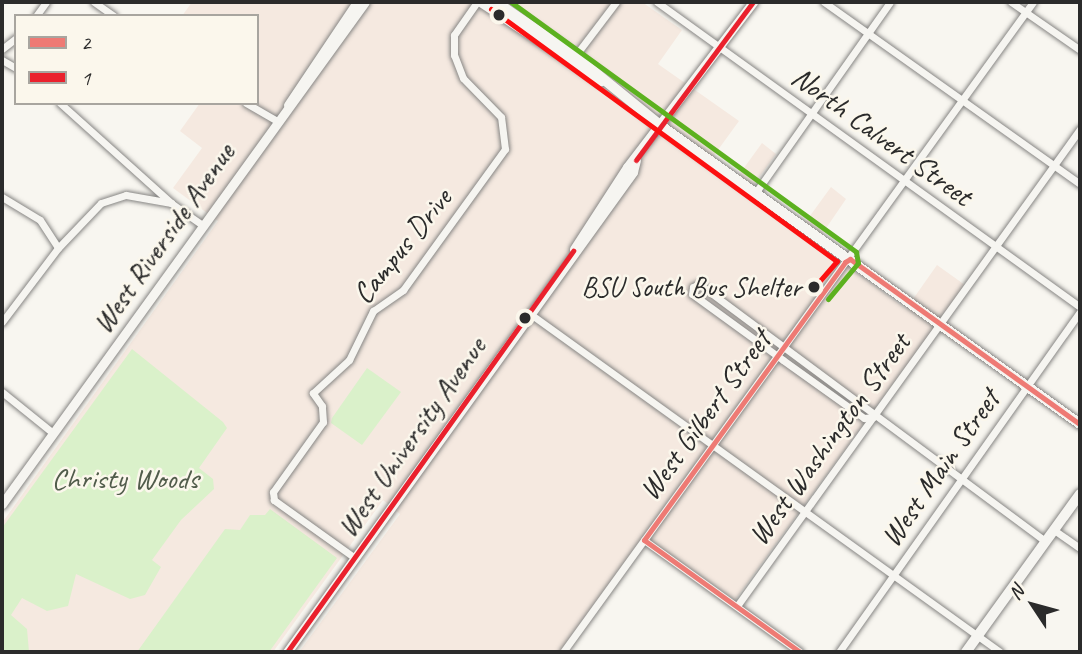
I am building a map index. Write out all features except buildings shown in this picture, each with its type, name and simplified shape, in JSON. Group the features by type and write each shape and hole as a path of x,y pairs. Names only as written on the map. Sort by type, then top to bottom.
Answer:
{"main road":[{"path":"479,2 601,81 1080,424"},
{"path":"496,2 575,56 601,81"},
{"path":"966,652 1080,494"}],"street":[{"path":"94,2 111,14"},
{"path":"288,106 357,2"},
{"name":"West Riverside Avenue","path":"2,504 277,121 304,91 365,2"},
{"name":"Campus Drive","path":"355,558 274,499 273,492 323,422 322,406 313,393 349,360 373,311 403,290 505,149 501,117 463,78 454,55 454,35 479,2"},
{"path":"575,56 616,2"},
{"name":"North Calvert Street","path":"657,2 1080,307"},
{"name":"West University Avenue","path":"287,652 573,251 596,211 753,2"},
{"path":"756,192 890,2"},
{"path":"1011,2 1080,50"},
{"name":"West Gilbert Street","path":"563,652 784,345 850,259 904,179 1033,2"},
{"path":"828,3 1080,184"},
{"path":"62,105 171,203 202,225"},
{"path":"249,105 277,121"},
{"name":"West Washington Street","path":"737,606 1080,129"},
{"path":"2,322 89,212 110,198 126,195 171,203"},
{"path":"2,197 40,220 58,248"},
{"path":"873,417 864,418 692,294 693,287 699,284 784,345 869,407 873,417 1046,542"},
{"name":"West Main Street","path":"839,652 1080,312"},
{"path":"529,313 1000,652"},
{"path":"2,392 53,433"},
{"path":"1054,530 1080,548"},
{"path":"644,540 800,652"}],"shaded area":[{"path":"192,2 642,2 682,30 658,64 739,121 707,165 733,183 762,143 776,154 746,195 799,231 831,187 846,199 816,243 906,309 937,265 965,285 735,600 644,536 559,652 299,652 400,514 383,500 273,652 2,652 2,523 218,221 173,188 202,148 180,131 199,105 259,105 259,14 183,14"}],"green space":[{"name":"Christy Woods","path":"132,349 227,428 199,468 213,479 214,489 181,520 152,560 161,567 145,595 130,599 76,574 68,606 47,611 22,598 11,615 27,629 29,652 2,652 2,528"},
{"path":"367,368 401,392 362,445 331,423"},
{"path":"270,509 337,558 269,652 137,652 225,529 240,530 250,515 265,515"}],"transit line":[{"path":"511,2 856,252 858,263 828,299"},
{"name":"1","path":"636,160 753,2"},
{"path":"491,9 837,261 814,287"},
{"name":"1","path":"287,652 573,251"},
{"name":"2","path":"800,652 644,540 845,262 850,259 1080,424"}],"place":[{"name":"BSU South Bus Shelter","path":"814,287"}]}
